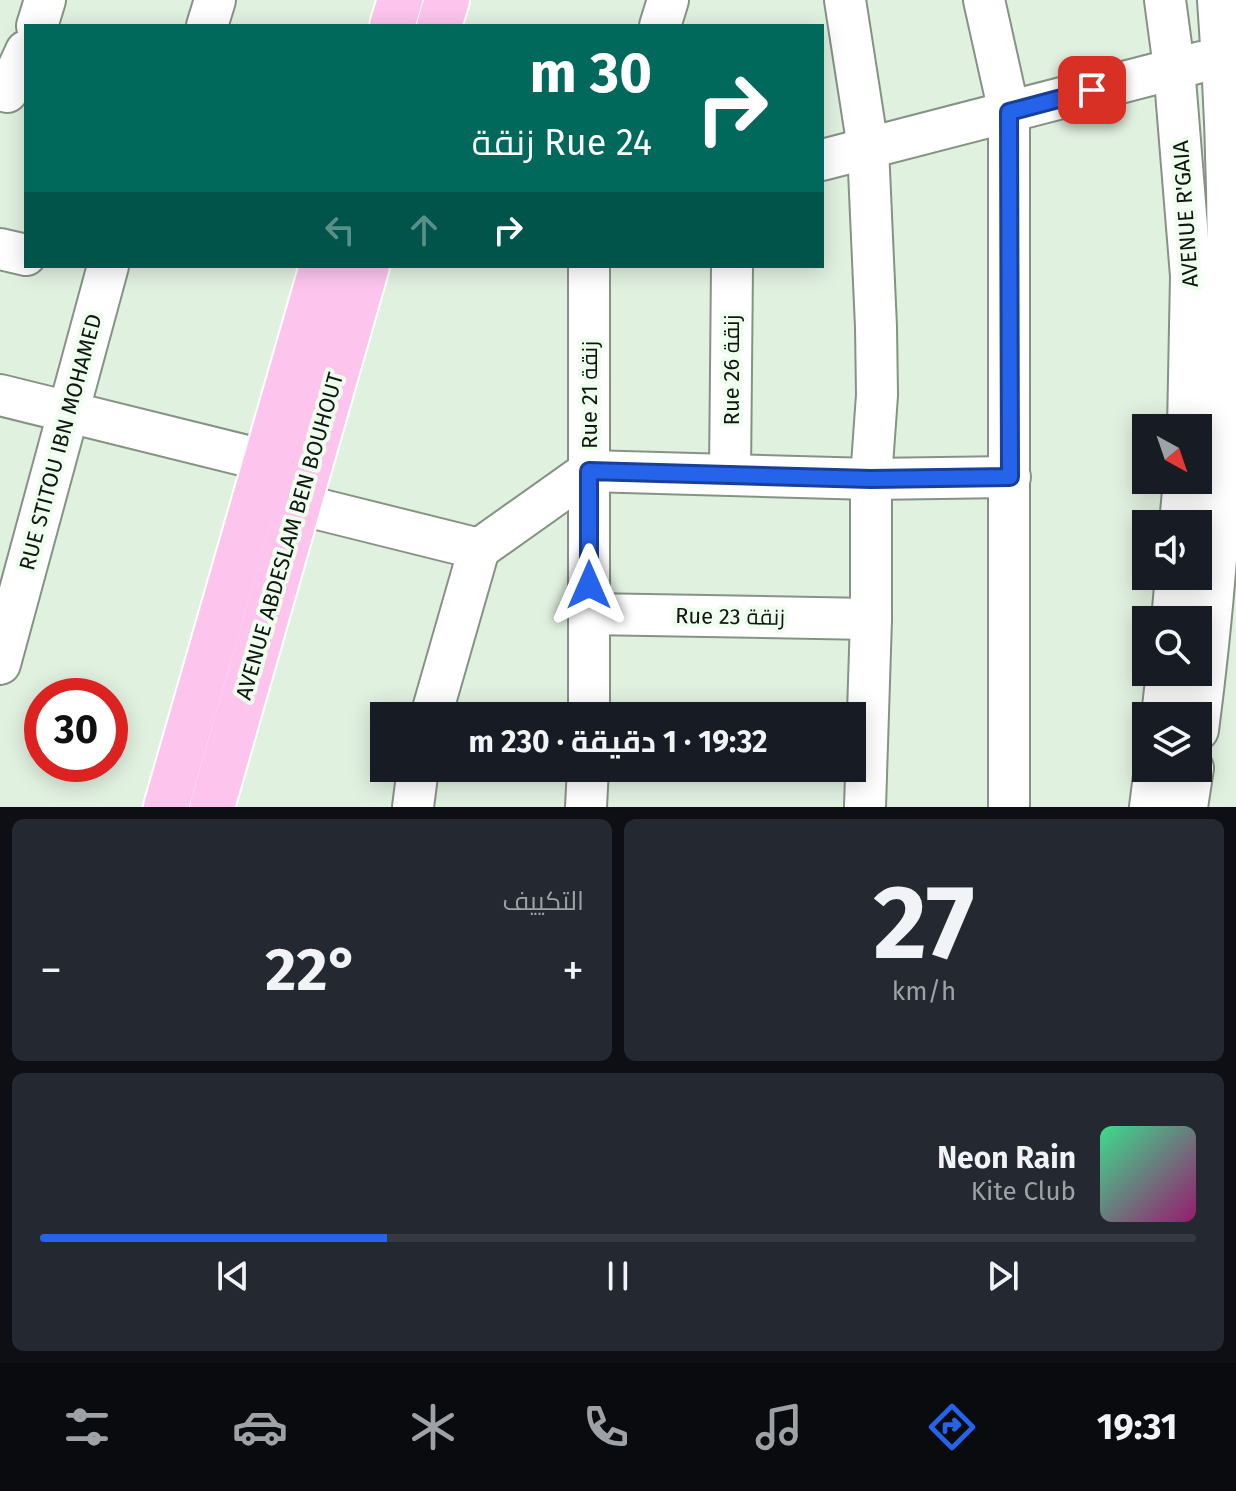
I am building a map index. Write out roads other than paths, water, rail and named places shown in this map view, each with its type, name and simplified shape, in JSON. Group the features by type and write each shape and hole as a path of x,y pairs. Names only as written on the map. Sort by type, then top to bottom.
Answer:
{"main road":[{"path":"393,24 400,0"},
{"path":"440,24 447,0"},
{"name":"AVENUE ABDESLAM BEN BOUHOUT","path":"166,807 321,268"},
{"name":"AVENUE ABDESLAM BEN BOUHOUT","path":"212,807 366,268"}],"street":[{"path":"38,24 45,0"},
{"path":"208,24 215,0"},
{"path":"661,24 668,0"},
{"path":"845,0 868,148 877,395 871,479 871,619 864,702"},
{"path":"984,0 1009,112 1009,807"},
{"name":"AVENUE R'GAIA","path":"1165,0 1174,67 1191,276 1188,414"},
{"name":"AVENUE R'GAIA","path":"1203,702 1227,561 1231,387 1230,60 1218,0"},
{"path":"11,93 24,57"},
{"path":"824,159 1174,67 1230,60"},
{"path":"0,249 24,255"},
{"name":"RUE STITOU IBN MOHAMED","path":"0,664 14,555 68,411 96,268"},
{"name":"Rue 21 زنقة","path":"589,268 589,702"},
{"name":"Rue 26 زنقة","path":"730,474 732,268"},
{"path":"0,395 267,461"},
{"path":"435,702 479,549 589,471 871,479 1010,477"},
{"path":"298,504 479,549"},
{"name":"Rue 23 زنقة","path":"589,614 871,619"},
{"path":"413,807 416,782"},
{"path":"586,807 587,782"},
{"path":"862,782 865,807"},
{"path":"1150,807 1153,782"},
{"path":"1187,807 1191,782"}]}
